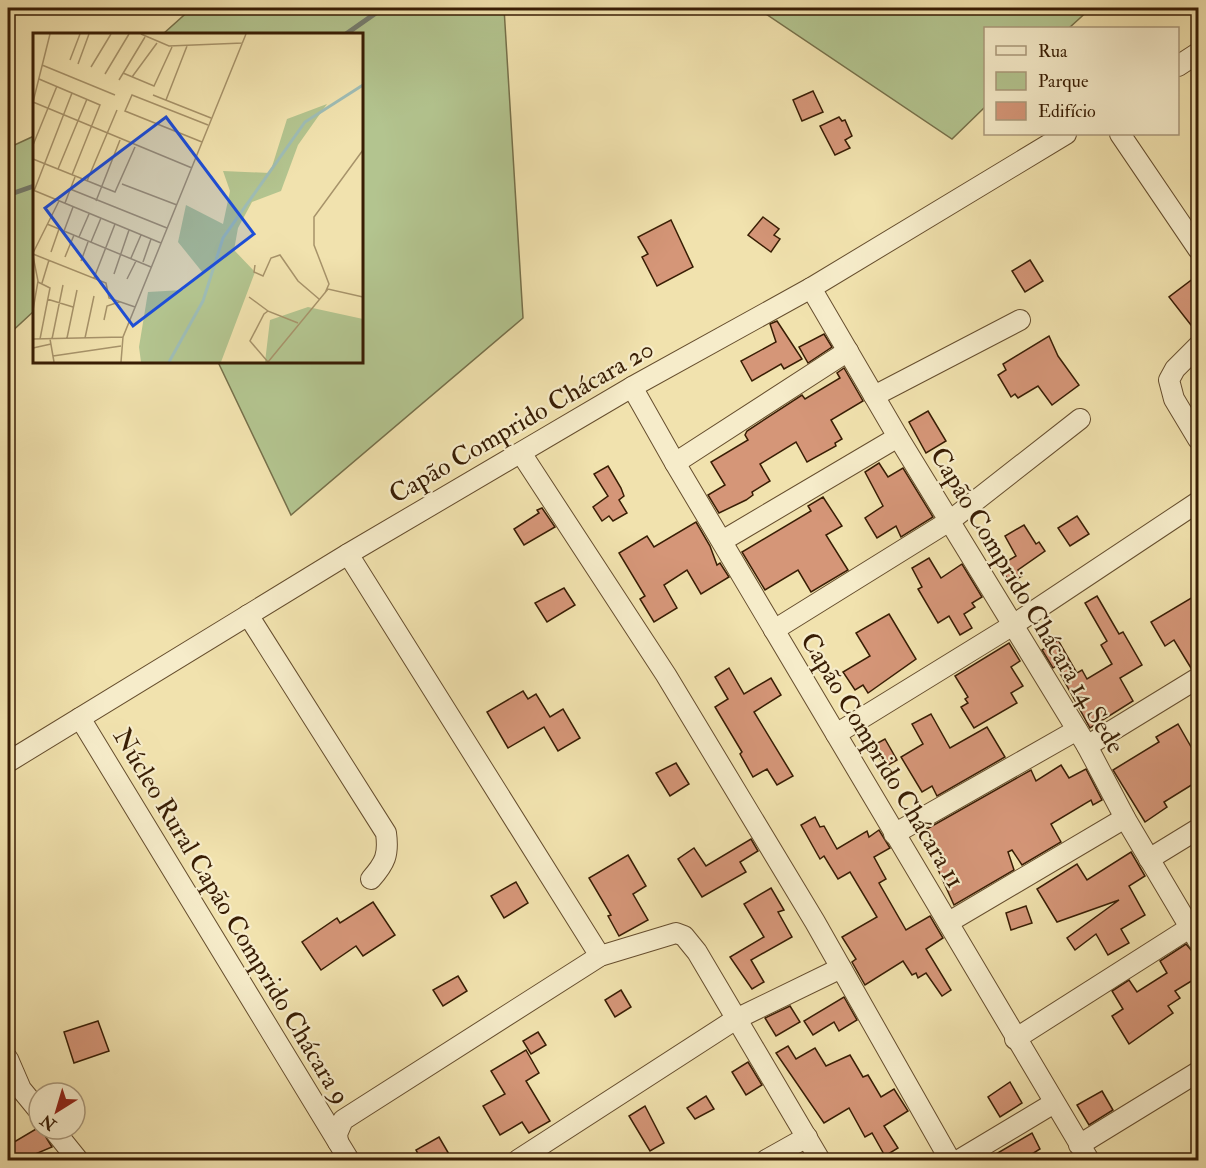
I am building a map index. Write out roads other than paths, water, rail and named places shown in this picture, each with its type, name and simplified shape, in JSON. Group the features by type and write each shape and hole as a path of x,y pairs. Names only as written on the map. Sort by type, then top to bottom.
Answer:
{"street":[{"path":"1179,65 1198,53"},
{"name":"Capão Comprido Chácara 20","path":"8,762 348,554 632,387 811,288 1064,135"},
{"path":"1121,135 1198,249"},
{"path":"1177,217 1198,221"},
{"name":"Capão Comprido Chácara 14 Sede","path":"811,288 898,436 1082,738 1125,818 1195,934"},
{"path":"874,396 1020,320"},
{"path":"1198,346 1175,369 1169,380 1174,399 1198,439"},
{"path":"675,463 848,351"},
{"name":"Capão Comprido Chácara 11","path":"632,387 1084,1153"},
{"path":"774,630 951,520 1080,419"},
{"path":"722,541 898,436"},
{"path":"521,453 666,675 841,968 950,1161"},
{"path":"836,734 1013,626 1198,502"},
{"path":"348,554 600,956"},
{"path":"248,615 386,833 388,852 384,863 371,879"},
{"path":"894,834 1198,678"},
{"name":"Núcleo Rural Capão Comprido Chácara 9","path":"80,718 349,1161"},
{"path":"949,922 1125,818"},
{"path":"1149,859 1198,829"},
{"path":"338,1142 337,1134 343,1120 600,956 669,934 684,936 697,952 820,1161"},
{"path":"1015,1039 1195,934"},
{"path":"518,1161 736,1019 841,968"},
{"path":"8,1059 21,1089 27,1096"},
{"path":"1084,1153 1198,1072"},
{"path":"959,1161 1054,1103"},
{"path":"766,1161 807,1137"},
{"path":"62,1141 78,1161"}],"waterway":[{"path":"347,33 383,8"},
{"path":"8,195 33,186"}]}
